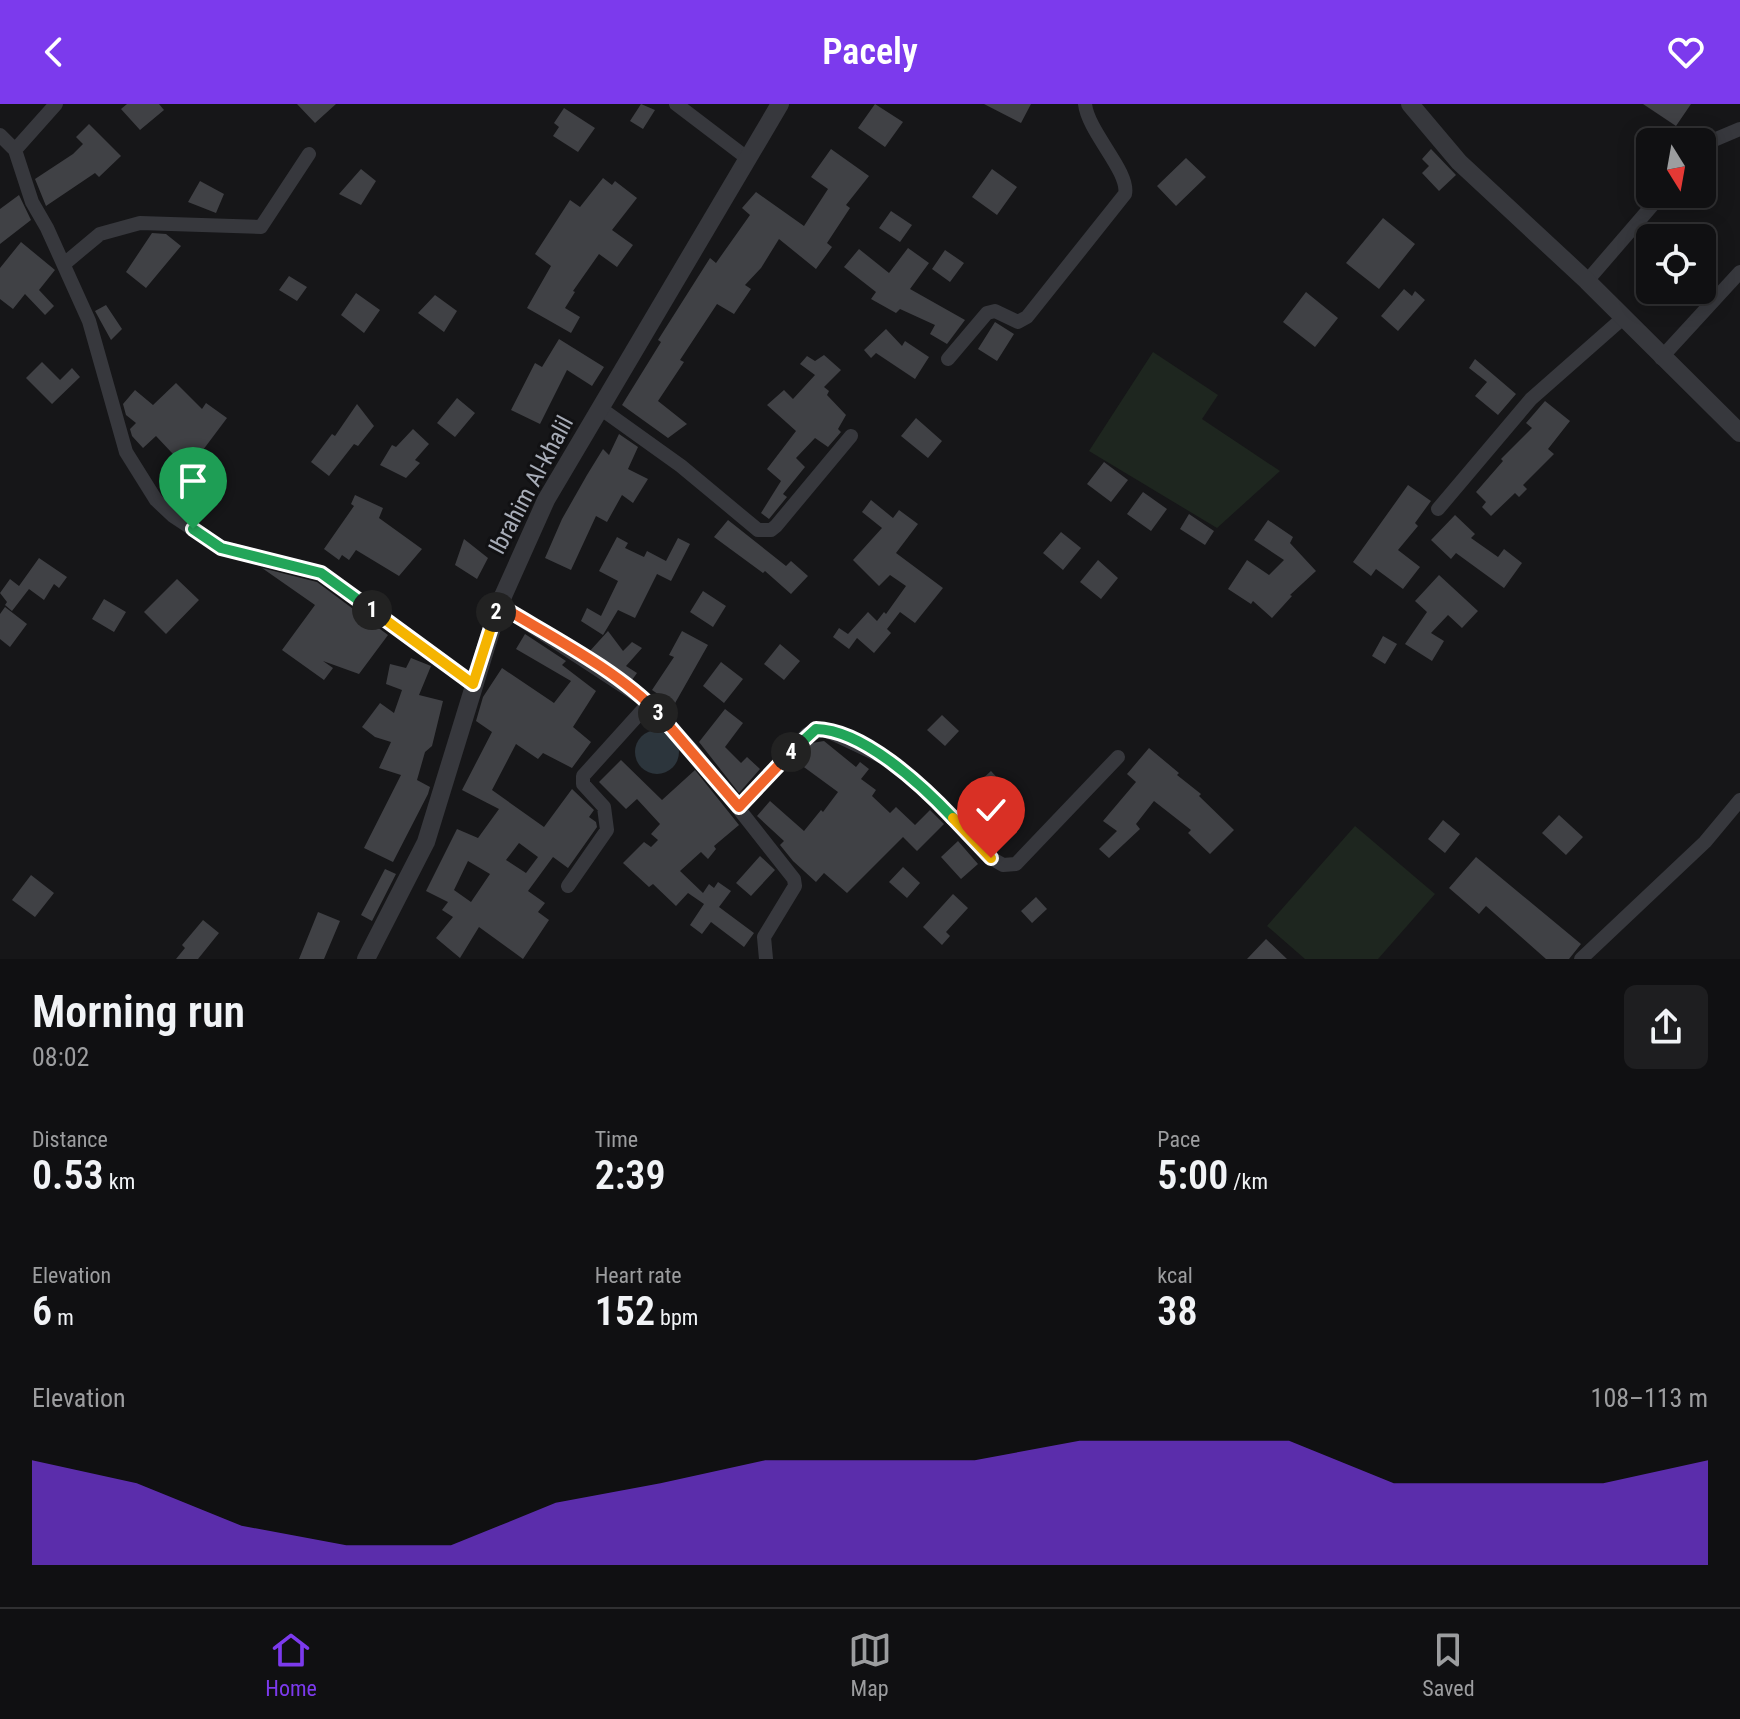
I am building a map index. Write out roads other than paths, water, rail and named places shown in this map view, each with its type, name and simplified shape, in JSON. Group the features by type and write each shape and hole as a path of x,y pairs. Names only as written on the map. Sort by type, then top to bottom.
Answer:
{"street":[{"path":"15,150 56,104"},
{"path":"676,104 747,158"},
{"name":"Ibrahim Al-khalil","path":"366,959 426,842 499,605 546,500 780,104"},
{"path":"948,359 987,313 995,311 1018,322 1027,317 1125,194 1124,180 1088,120 1085,104"},
{"path":"1410,104 1459,162 1587,281 1661,358 1740,433"},
{"path":"1716,140 1739,131"},
{"path":"0,135 15,150 32,202 89,321 126,452 156,500 173,516 221,548 321,573 473,684"},
{"path":"64,264 100,234 140,223 261,227 309,154"},
{"path":"1587,281 1650,208"},
{"path":"1661,358 1740,272"},
{"path":"1438,509 1531,399 1623,318"},
{"path":"600,408 681,466 758,530 764,531 776,526 851,436"},
{"path":"499,605 649,703 739,807 796,883 764,937 766,959"},
{"path":"568,886 607,830 604,807 583,784 583,776 649,703"},
{"path":"739,807 807,734 825,730 891,761 936,800 991,858 1003,865 1016,864 1118,757"},
{"path":"1581,959 1705,842 1740,800"}]}
